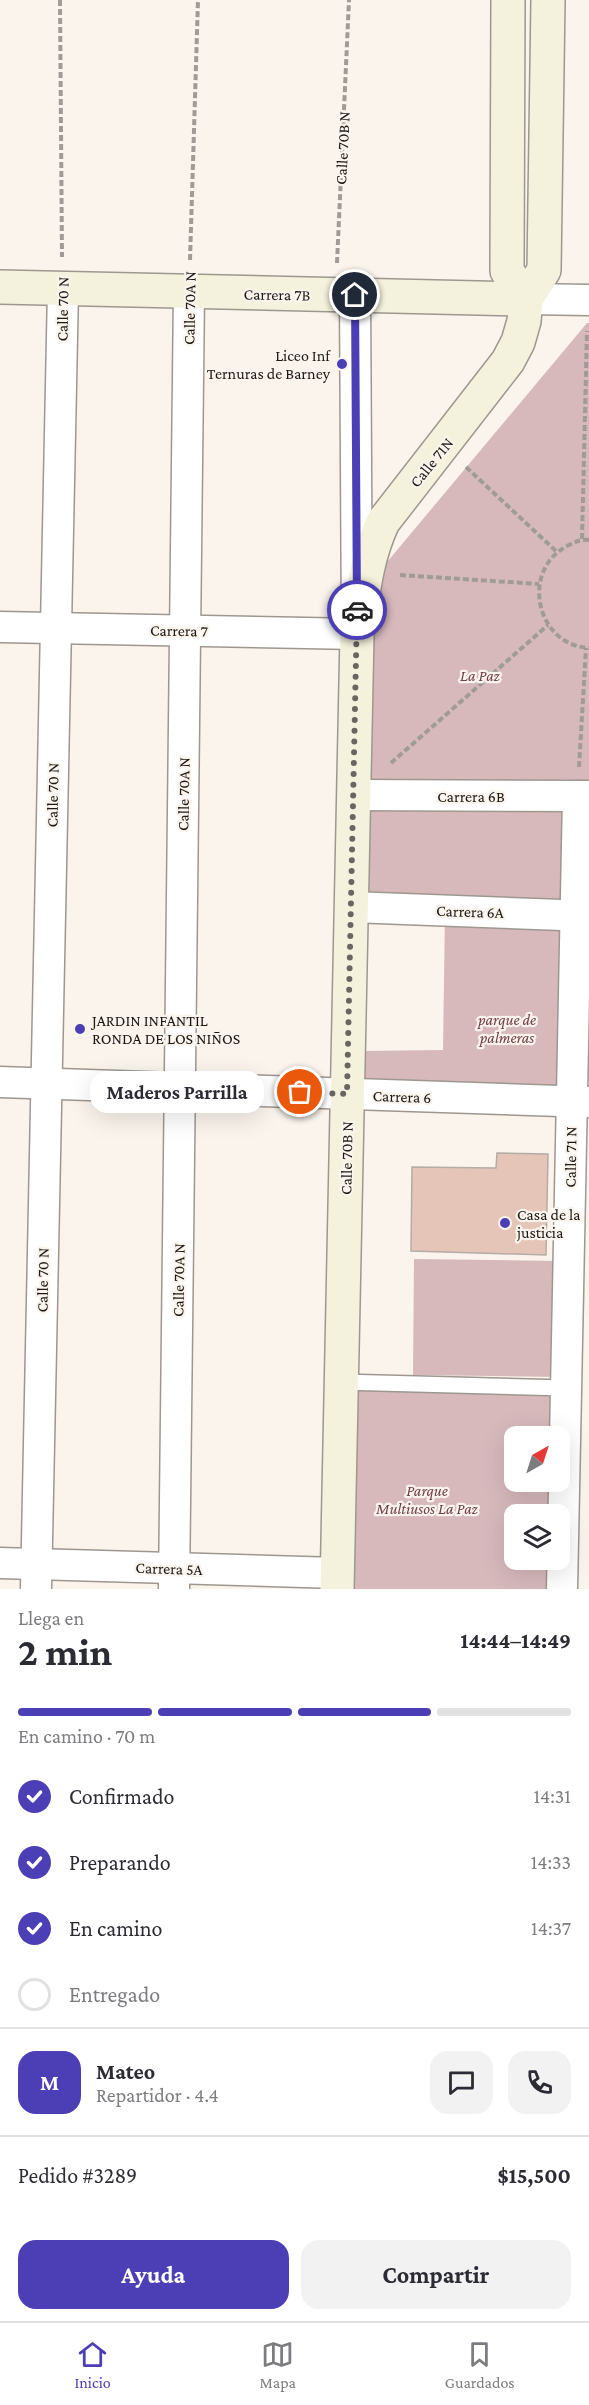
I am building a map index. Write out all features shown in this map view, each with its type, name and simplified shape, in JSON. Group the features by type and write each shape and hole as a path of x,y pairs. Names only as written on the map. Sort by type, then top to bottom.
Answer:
{"street":[{"path":"508,0 507,271 526,299"},
{"name":"Calle 71N","path":"357,634 366,572 373,544 384,522 508,361 518,342 524,321 526,299 544,270 548,0"},
{"name":"Carrera 7B","path":"0,287 588,300"},
{"name":"Calle 70 N","path":"36,1577 63,289"},
{"name":"Calle 70A N","path":"174,1579 189,292"},
{"name":"Calle 70B N","path":"337,1581 357,634 345,295"},
{"name":"Carrera 7","path":"0,627 357,634"},
{"name":"Carrera 6B","path":"353,795 583,796"},
{"name":"Calle 71 N","path":"562,1589 576,1539 566,1388 580,1102 583,796"},
{"name":"Carrera 6A","path":"351,907 582,915"},
{"name":"Carrera 6","path":"0,1082 580,1102"},
{"name":"Carrera 5A","path":"0,1563 36,1577 337,1581"}],"lane":[{"path":"341,1382 566,1388"}],"path":[{"name":"Calle 70 N","path":"60,0 63,289"},
{"name":"Calle 70A N","path":"189,292 198,0"},
{"name":"Calle 70B N","path":"345,295 349,0"},
{"path":"582,539 588,300"},
{"path":"444,446 557,552"},
{"path":"583,796 587,648 564,640 548,625 540,605 539,584 545,566 557,552 582,539 589,540"},
{"path":"366,572 539,584"},
{"path":"391,764 548,625"}],"green space":[{"name":"La Paz","path":"589,323 589,786 364,787 377,574"},
{"name":"parque de palmeras","path":"353,795 568,807 571,1091 364,1093 363,1051 443,1050 445,911 351,907"},
{"path":"414,1259 559,1261 558,1377 413,1375"},
{"name":"Parque Multiusos La Paz","path":"341,1382 566,1388 565,1426 504,1426 504,1492 564,1492 564,1504 504,1504 504,1570 562,1570 562,1589 337,1589"}],"building":[{"name":"Casa de la justicia","path":"497,1153 548,1154 546,1255 411,1251 412,1167 496,1168"}],"way so far":[{"path":"300,1092 347,1094 357,610"}],"place":[{"name":"Liceo Inf Ternuras de Barney","path":"342,364"},
{"name":"JARDIN INFANTIL RONDA DE LOS NIÑOS","path":"80,1029"},
{"name":"Maderos Parrilla","path":"300,1092"},
{"name":"Casa de la justicia","path":"505,1223"}],"route":[{"path":"355,295 357,610"}]}
